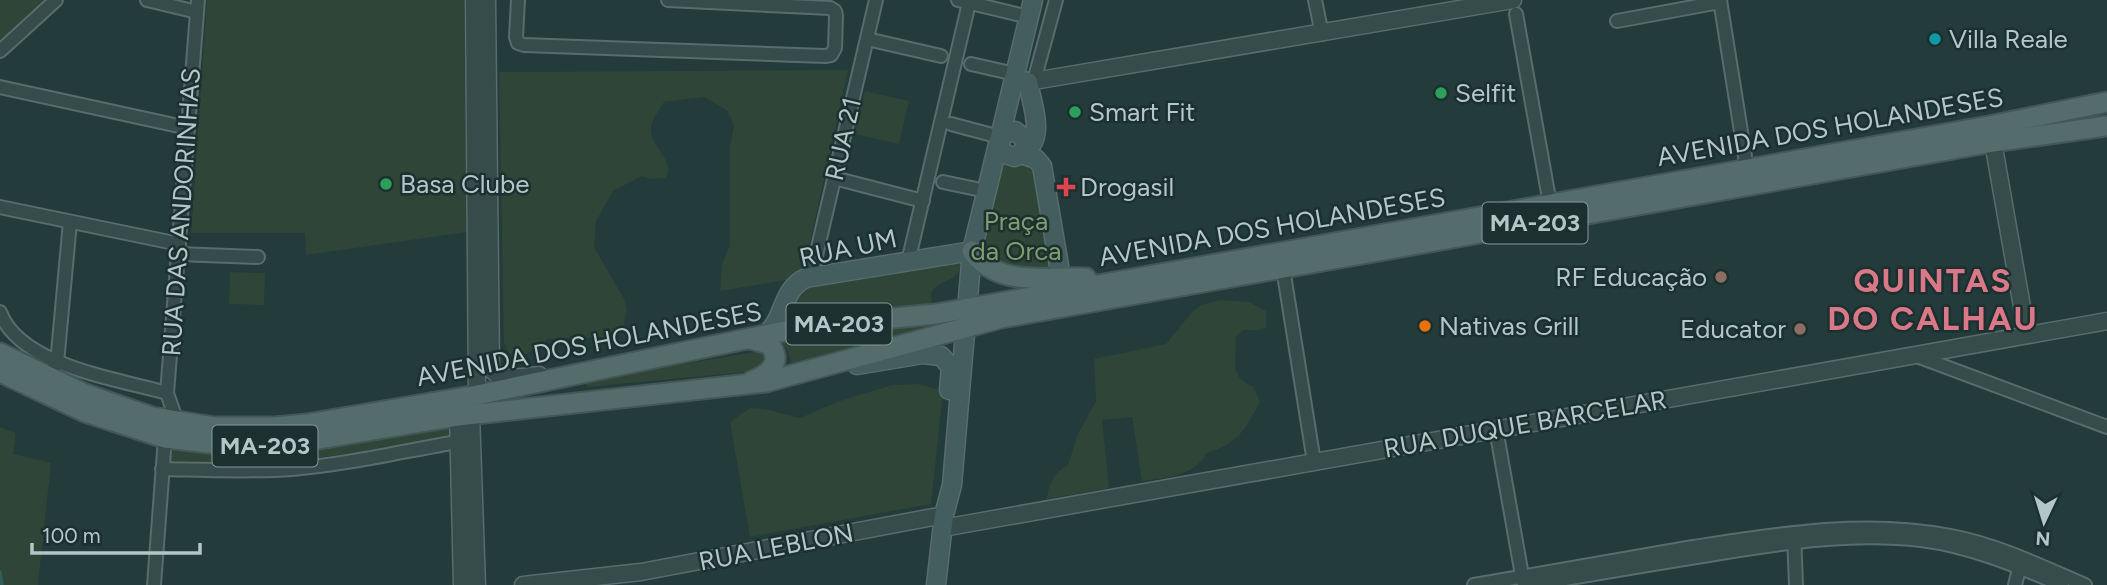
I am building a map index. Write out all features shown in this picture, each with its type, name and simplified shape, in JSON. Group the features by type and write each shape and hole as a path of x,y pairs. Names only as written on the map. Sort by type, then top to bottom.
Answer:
{"main road":[{"path":"936,585 944,521 952,485 972,251 986,191 1007,150 1023,79 1031,9"},
{"path":"1007,150 1032,145 1036,136 1023,79"},
{"name":"AVENIDA DOS HOLANDESES","path":"0,372 96,416 171,430 223,445 268,446 323,439 464,415 742,384 799,374 967,317 1067,291 1989,126 2107,102"},
{"name":"AVENIDA DOS HOLANDESES","path":"1067,291 1283,268 1993,142 2107,126"},
{"path":"972,251 987,267 1067,291 1042,166 1037,159 1007,150"},
{"name":"RUA UM","path":"765,335 776,324 790,290 799,281 972,251"},
{"name":"AVENIDA DOS HOLANDESES","path":"0,353 52,370 124,409 171,430 286,426 477,395 765,335 936,314 967,317"},
{"path":"742,340 758,340 769,344 776,359 773,368 766,375 742,384"},
{"path":"799,374 923,354 946,359 951,373 941,485 944,521"}],"street":[{"path":"0,51 57,0"},
{"path":"147,0 197,6"},
{"path":"474,0 477,395"},
{"path":"487,0 491,368 495,374 505,378 592,370"},
{"path":"518,0 516,37 518,43 524,45 825,56 831,55 835,48 836,16 835,11 830,8 667,0"},
{"name":"RUA 21","path":"811,277 876,0"},
{"path":"1023,79 1056,0"},
{"path":"1315,0 1322,34"},
{"path":"908,262 963,1 1031,9"},
{"path":"1617,22 1720,1 1747,169"},
{"path":"971,64 1023,79 1322,34 1466,4 1515,7 1550,204"},
{"name":"RUA DAS ANDORINHAS","path":"171,430 167,393 197,6"},
{"path":"867,39 941,56"},
{"path":"0,87 188,128"},
{"path":"951,124 1007,150"},
{"path":"1993,142 2027,335"},
{"path":"834,178 923,201"},
{"path":"943,182 986,191"},
{"path":"0,207 178,249 258,257"},
{"path":"52,370 70,222"},
{"path":"1283,268 1314,462"},
{"path":"0,312 8,326 52,370 167,393"},
{"name":"RUA DUQUE BARCELAR","path":"944,521 1314,462 2107,321"},
{"path":"1914,355 2107,427"},
{"path":"464,415 477,585"},
{"path":"1496,429 1526,582"},
{"path":"154,585 163,469 171,430"},
{"path":"163,469 292,469 465,440"},
{"path":"461,585 465,440"},
{"name":"RUA LEBLON","path":"523,585 642,572 944,521"},
{"path":"1474,585 1601,573 1794,536 1921,540 2020,562 2085,585"},
{"path":"1794,536 1796,585"},
{"path":"2015,585 2020,562"},
{"path":"2020,562 2062,585"}],"green space":[{"path":"0,0 46,0 0,41"},
{"path":"207,0 464,0 467,232 306,255 305,233 191,233"},
{"path":"848,70 804,270 786,280 720,291 722,264 730,245 730,146 734,126 728,111 704,97 664,102 654,118 651,134 668,165 666,178 651,179 642,176 613,191 596,221 594,247 624,299 627,310 623,327 609,337 547,339 521,357 509,353 504,343 499,72"},
{"path":"865,91 909,101 899,144 855,134"},
{"name":"Praça da Orca","path":"1003,161 1035,161 1052,268 1020,270 984,256 981,245"},
{"path":"958,260 962,265 956,276 935,288 931,293 932,301 926,305 833,313 811,321 790,320 789,307 803,285"},
{"path":"230,272 265,273 264,305 229,304"},
{"path":"1220,300 1249,302 1266,311 1266,328 1243,330 1236,337 1235,368 1240,379 1253,387 1260,402 1240,435 1227,445 1207,453 1187,471 1170,477 1142,481 1132,417 1102,420 1109,488 1047,499 1053,479 1068,465 1078,434 1096,401 1094,359 1166,344 1192,312 1201,305"},
{"path":"930,321 939,325 792,365 787,349 777,340"},
{"path":"760,351 768,361 757,371 587,387 585,381"},
{"path":"919,384 943,391 931,504 750,537 730,422 750,408 800,418 840,401 892,385"},
{"path":"0,427 16,433 13,454 51,463 38,585 0,585"},
{"path":"447,428 453,436 363,452 265,464 168,462 175,447 207,452 275,452"}],"waterway":[{"path":"0,572 2,585"}],"place":[{"name":"Villa Reale","path":"1935,39"},
{"name":"Selfit","path":"1441,93"},
{"name":"Smart Fit","path":"1075,112"},
{"name":"Basa Clube","path":"386,184"},
{"name":"Drogasil","path":"1066,187"},
{"name":"RF Educação","path":"1721,277"},
{"name":"Nativas Grill","path":"1425,326"},
{"name":"Educator","path":"1800,329"}],"district":[{"name":"QUINTAS DO CALHAU","path":"1933,299"}]}
